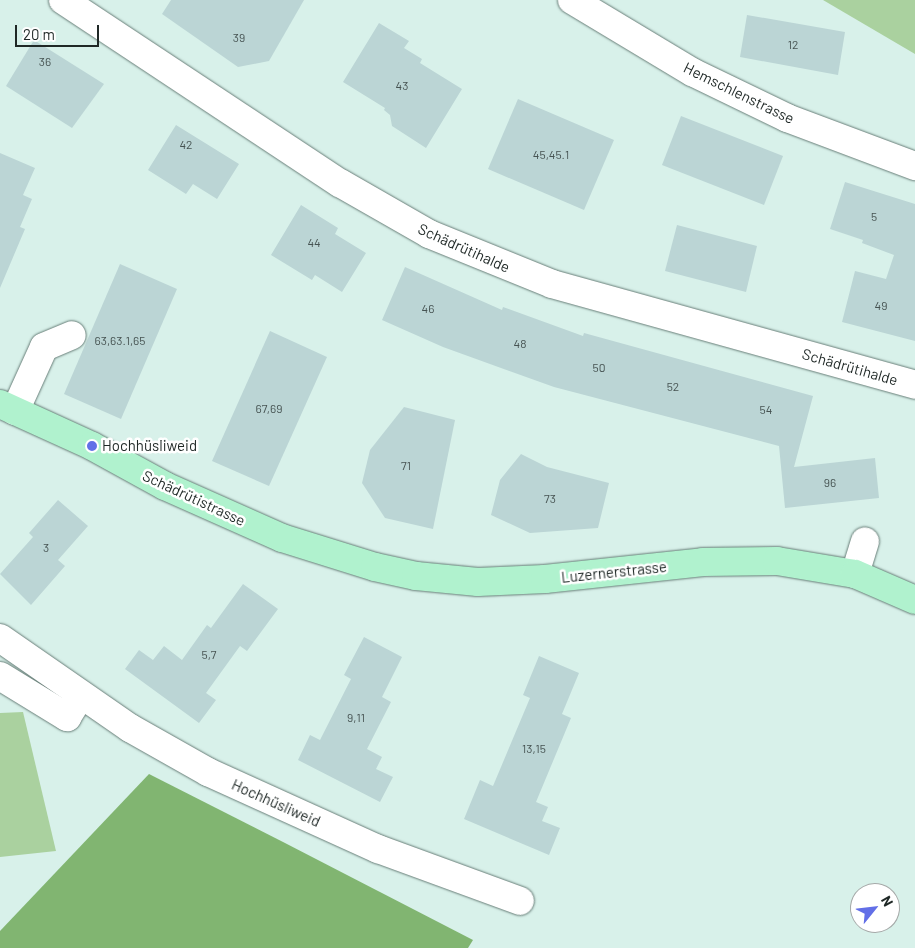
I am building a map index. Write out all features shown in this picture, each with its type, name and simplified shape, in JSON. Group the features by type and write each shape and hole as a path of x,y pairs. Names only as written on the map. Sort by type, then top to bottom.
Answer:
{"main road":[{"name":"Schädrütistrasse","path":"8,408 92,446 165,486 282,538 310,547"},
{"name":"Luzernerstrasse","path":"310,547 416,576 478,582 743,560 785,562 855,574 915,600"}],"street":[{"name":"Schädrütihalde","path":"63,0 340,183 429,234 552,284 915,385"},
{"name":"Hemschlenstrasse","path":"572,0 692,72 787,118 915,166"},
{"path":"8,408 44,347 72,335"},
{"path":"855,574 866,541"},
{"name":"Hochhüsliweid","path":"0,638 80,696 130,728 248,792 378,849 520,901"},
{"path":"0,676 66,717 80,696"}],"green space":[{"path":"823,0 915,0 915,54"},
{"path":"23,712 56,851 0,857 0,713"},
{"path":"149,774 473,940 468,948 0,948 0,931"}],"building":[{"path":"171,0 304,0 269,61 238,67 162,14"},
{"path":"747,15 845,32 838,75 740,57"},
{"path":"379,23 409,41 404,48 422,59 420,63 462,89 426,148 392,126 390,115 384,110 385,108 343,82"},
{"path":"34,40 104,84 72,128 6,86"},
{"path":"518,99 614,140 584,210 488,169"},
{"path":"681,116 783,156 764,205 662,165"},
{"path":"176,125 239,164 217,199 193,184 186,194 148,170"},
{"path":"0,153 35,168 23,195 32,199 20,227 25,229 0,288"},
{"path":"845,182 915,204 915,341 842,322 855,271 886,279 894,255 862,243 863,240 830,229"},
{"path":"301,205 338,228 335,234 366,253 342,292 315,275 312,280 271,255"},
{"path":"677,225 757,246 746,292 665,271"},
{"path":"120,264 177,289 121,419 64,394"},
{"path":"405,267 502,310 503,307 583,336 584,333 813,396 794,467 875,458 879,498 785,508 779,446 554,387 443,347 382,320"},
{"path":"270,331 327,357 269,486 212,461"},
{"path":"404,407 455,420 433,529 385,518 362,483 370,450"},
{"path":"521,454 547,467 609,483 598,528 530,533 491,515 500,480"},
{"path":"58,500 88,526 58,560 65,566 31,605 0,574 33,537 29,533"},
{"path":"243,584 278,609 247,651 240,646 206,693 216,700 199,723 125,669 139,650 153,660 164,646 182,660 207,625 211,628"},
{"path":"364,637 402,657 382,697 391,702 367,749 382,757 376,769 393,777 380,802 298,760 310,735 320,740 351,679 344,675"},
{"path":"539,656 579,673 562,714 571,718 536,802 548,807 542,821 560,828 549,855 464,819 480,780 493,786 530,698 523,695"}],"place":[{"name":"Hochhüsliweid","path":"92,446"}]}
